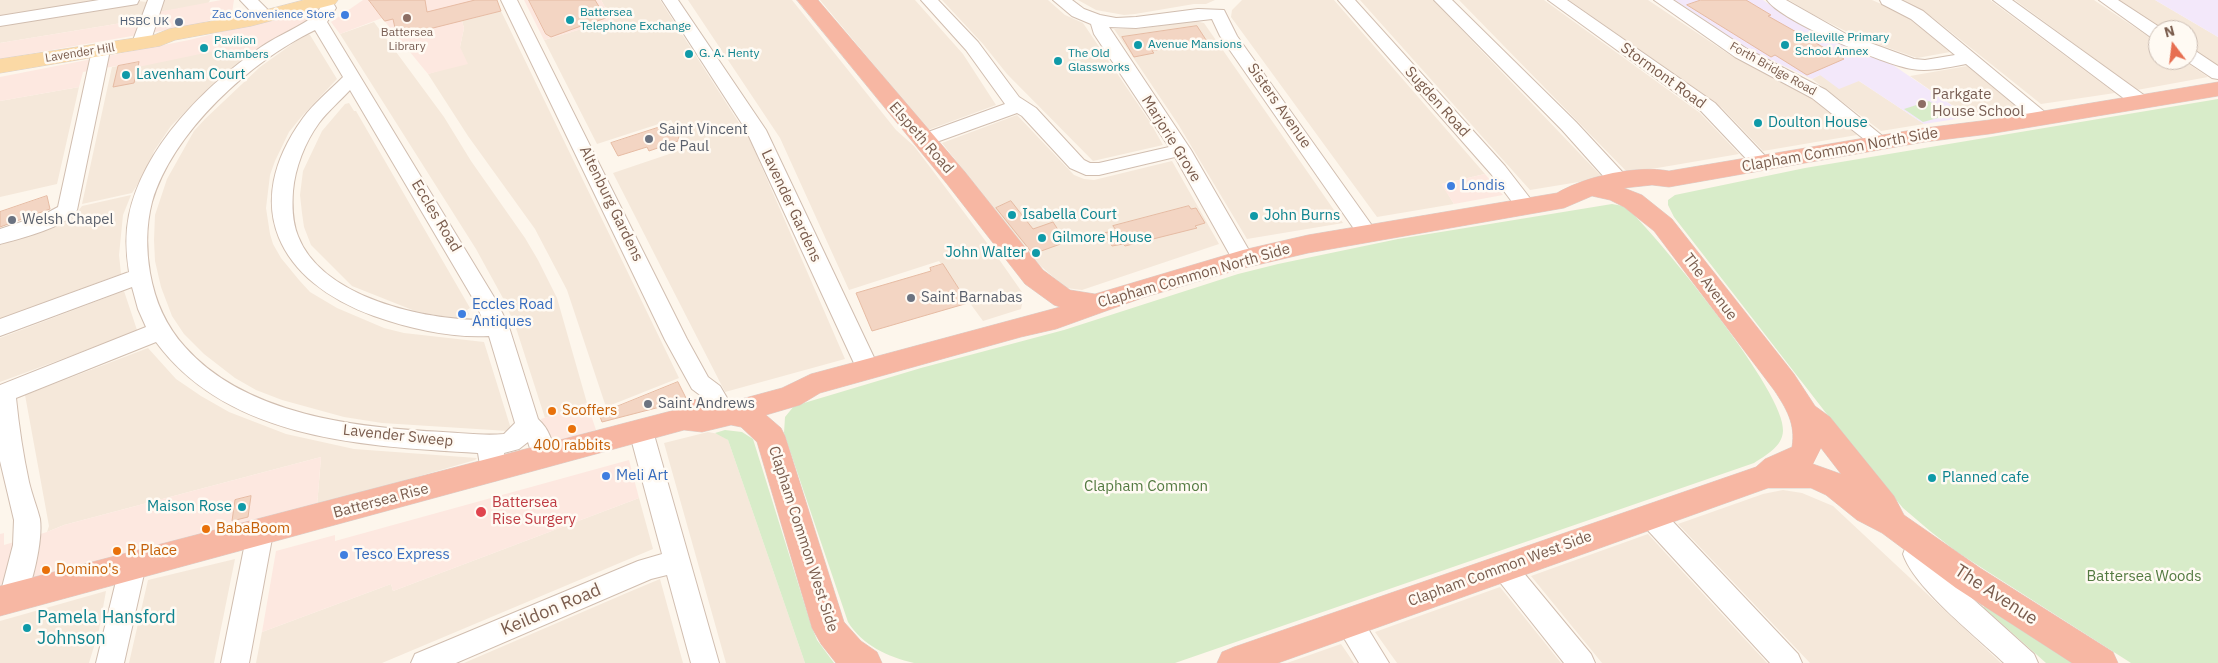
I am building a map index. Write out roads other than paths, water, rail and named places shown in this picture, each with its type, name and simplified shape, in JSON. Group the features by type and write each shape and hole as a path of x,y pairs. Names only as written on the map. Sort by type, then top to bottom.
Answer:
{"highway":[{"name":"Elspeth Road","path":"806,0 924,140 1034,277 1063,298 1095,304"},
{"name":"Clapham Common North Side","path":"724,408 867,368 1053,320 1095,304 1243,259 1368,234 1526,206 1564,200 1580,201 1610,188 2218,88"},
{"path":"1663,225 1653,199 1654,195 1666,188 1669,179"},
{"name":"The Avenue","path":"1610,188 1633,201 1663,225 1784,382 1804,414"},
{"name":"Elspeth Road","path":"1021,327 1038,310 1040,304 1041,298 1034,277"},
{"path":"770,436 785,390"},
{"name":"Battersea Rise","path":"7,599 133,565 260,534 489,457 544,457 684,419 702,421 724,408"},
{"name":"Clapham Common West Side","path":"724,408 750,418 770,436 829,628 836,640 856,658 865,663"},
{"name":"Clapham Common West Side","path":"1767,476 1776,468 1803,455 1806,450 1808,445 1804,414"},
{"path":"1804,414 1820,425 1883,506 1893,524"},
{"name":"Clapham Common West Side","path":"1234,663 1767,476 1813,476 1828,481 1868,511 1893,524"},
{"name":"The Avenue","path":"1893,524 1919,544 2101,663"}],"main road":[{"name":"Lavender Hill","path":"0,66 150,41 168,42 232,29 255,12 323,7"}],"street":[{"path":"0,21 131,0"},
{"path":"150,41 143,31 156,0"},
{"name":"Altenburg Gardens","path":"509,0 551,88 571,122 676,340 700,383 712,392 724,408"},
{"name":"Lavender Gardens","path":"670,0 756,130 867,368"},
{"path":"929,0 972,46 1012,101 1029,112 1077,164 1086,169 1099,169 1181,150"},
{"name":"Sisters Avenue","path":"1061,0 1078,14 1100,21 1128,23 1222,7 1229,36 1368,234"},
{"name":"Sugden Road","path":"1346,0 1498,170 1526,206"},
{"path":"1442,0 1569,126 1610,188"},
{"name":"Stormont Road","path":"1556,0 1708,107 1761,163"},
{"name":"Forth Bridge Road","path":"1662,0 1741,53 1819,94 1881,143"},
{"path":"1775,0 1804,19 1840,38 1912,64 1925,65 1970,58"},
{"path":"1888,0 1917,15 2043,118"},
{"path":"2002,0 2142,102"},
{"path":"2107,0 2148,27"},
{"name":"Eccles Road","path":"323,7 352,78 469,270 486,302 498,327 528,424 538,434 544,457"},
{"name":"Lavender Sweep","path":"323,7 293,34 239,72 200,110 180,134 159,167 142,203 137,230 140,276 147,302 160,331 172,348 193,369 232,396 294,420 359,434 489,457"},
{"name":"Marjorie Grove","path":"1100,21 1103,34 1181,150 1243,259"},
{"path":"0,237 52,219 67,210 101,50"},
{"path":"2198,61 2218,74"},
{"path":"352,78 313,118 295,148 285,174 283,207 286,227 294,250 303,262 341,294 366,305 399,317 432,324 480,328 498,327"},
{"path":"924,140 1018,106"},
{"path":"0,328 140,276"},
{"path":"7,599 26,545 27,520 17,485 2,394 160,331"},
{"path":"489,457 499,444 515,440 528,424"},
{"path":"641,430 705,663"},
{"path":"1651,516 1788,663"},
{"path":"235,663 260,534"},
{"path":"1919,544 1916,554 1918,560 1934,580 2024,663"},
{"name":"Keildon Road","path":"425,663 647,569 678,561"},
{"path":"110,663 133,565"},
{"path":"1504,568 1581,663"},
{"path":"1349,623 1375,663"}],"place":[{"name":"Zac Convenience Store","path":"345,15"},
{"name":"Battersea Library","path":"407,18"},
{"name":"Battersea Telephone Exchange","path":"570,20"},
{"name":"HSBC UK","path":"179,22"},
{"name":"Avenue Mansions","path":"1138,45"},
{"name":"Belleville Primary School Annex","path":"1785,45"},
{"name":"Pavilion Chambers","path":"204,48"},
{"name":"G. A. Henty","path":"689,54"},
{"name":"The Old Glassworks","path":"1058,61"},
{"name":"Lavenham Court","path":"126,75"},
{"name":"Parkgate House School","path":"1922,104"},
{"name":"Doulton House","path":"1758,123"},
{"name":"Saint Vincent de Paul","path":"649,139"},
{"name":"Londis","path":"1451,186"},
{"name":"Isabella Court","path":"1012,215"},
{"name":"John Burns","path":"1254,216"},
{"name":"Welsh Chapel","path":"12,220"},
{"name":"Gilmore House","path":"1042,238"},
{"name":"John Walter","path":"1036,253"},
{"name":"Saint Barnabas","path":"911,298"},
{"name":"Eccles Road Antiques","path":"462,314"},
{"name":"Saint Andrews","path":"648,404"},
{"name":"Scoffers","path":"552,411"},
{"name":"400 rabbits","path":"572,429"},
{"name":"Meli Art","path":"606,476"},
{"name":"Planned cafe","path":"1932,478"},
{"name":"Maison Rose","path":"242,507"},
{"name":"Battersea Rise Surgery","path":"481,512"},
{"name":"BabaBoom","path":"206,529"},
{"name":"R Place","path":"117,551"},
{"name":"Tesco Express","path":"344,555"},
{"name":"Domino's","path":"46,570"},
{"name":"Pamela Hansford Johnson","path":"27,628"}],"park label":[{"name":"Clapham Common","path":"1146,487"},
{"name":"Battersea Woods","path":"2144,577"}]}
